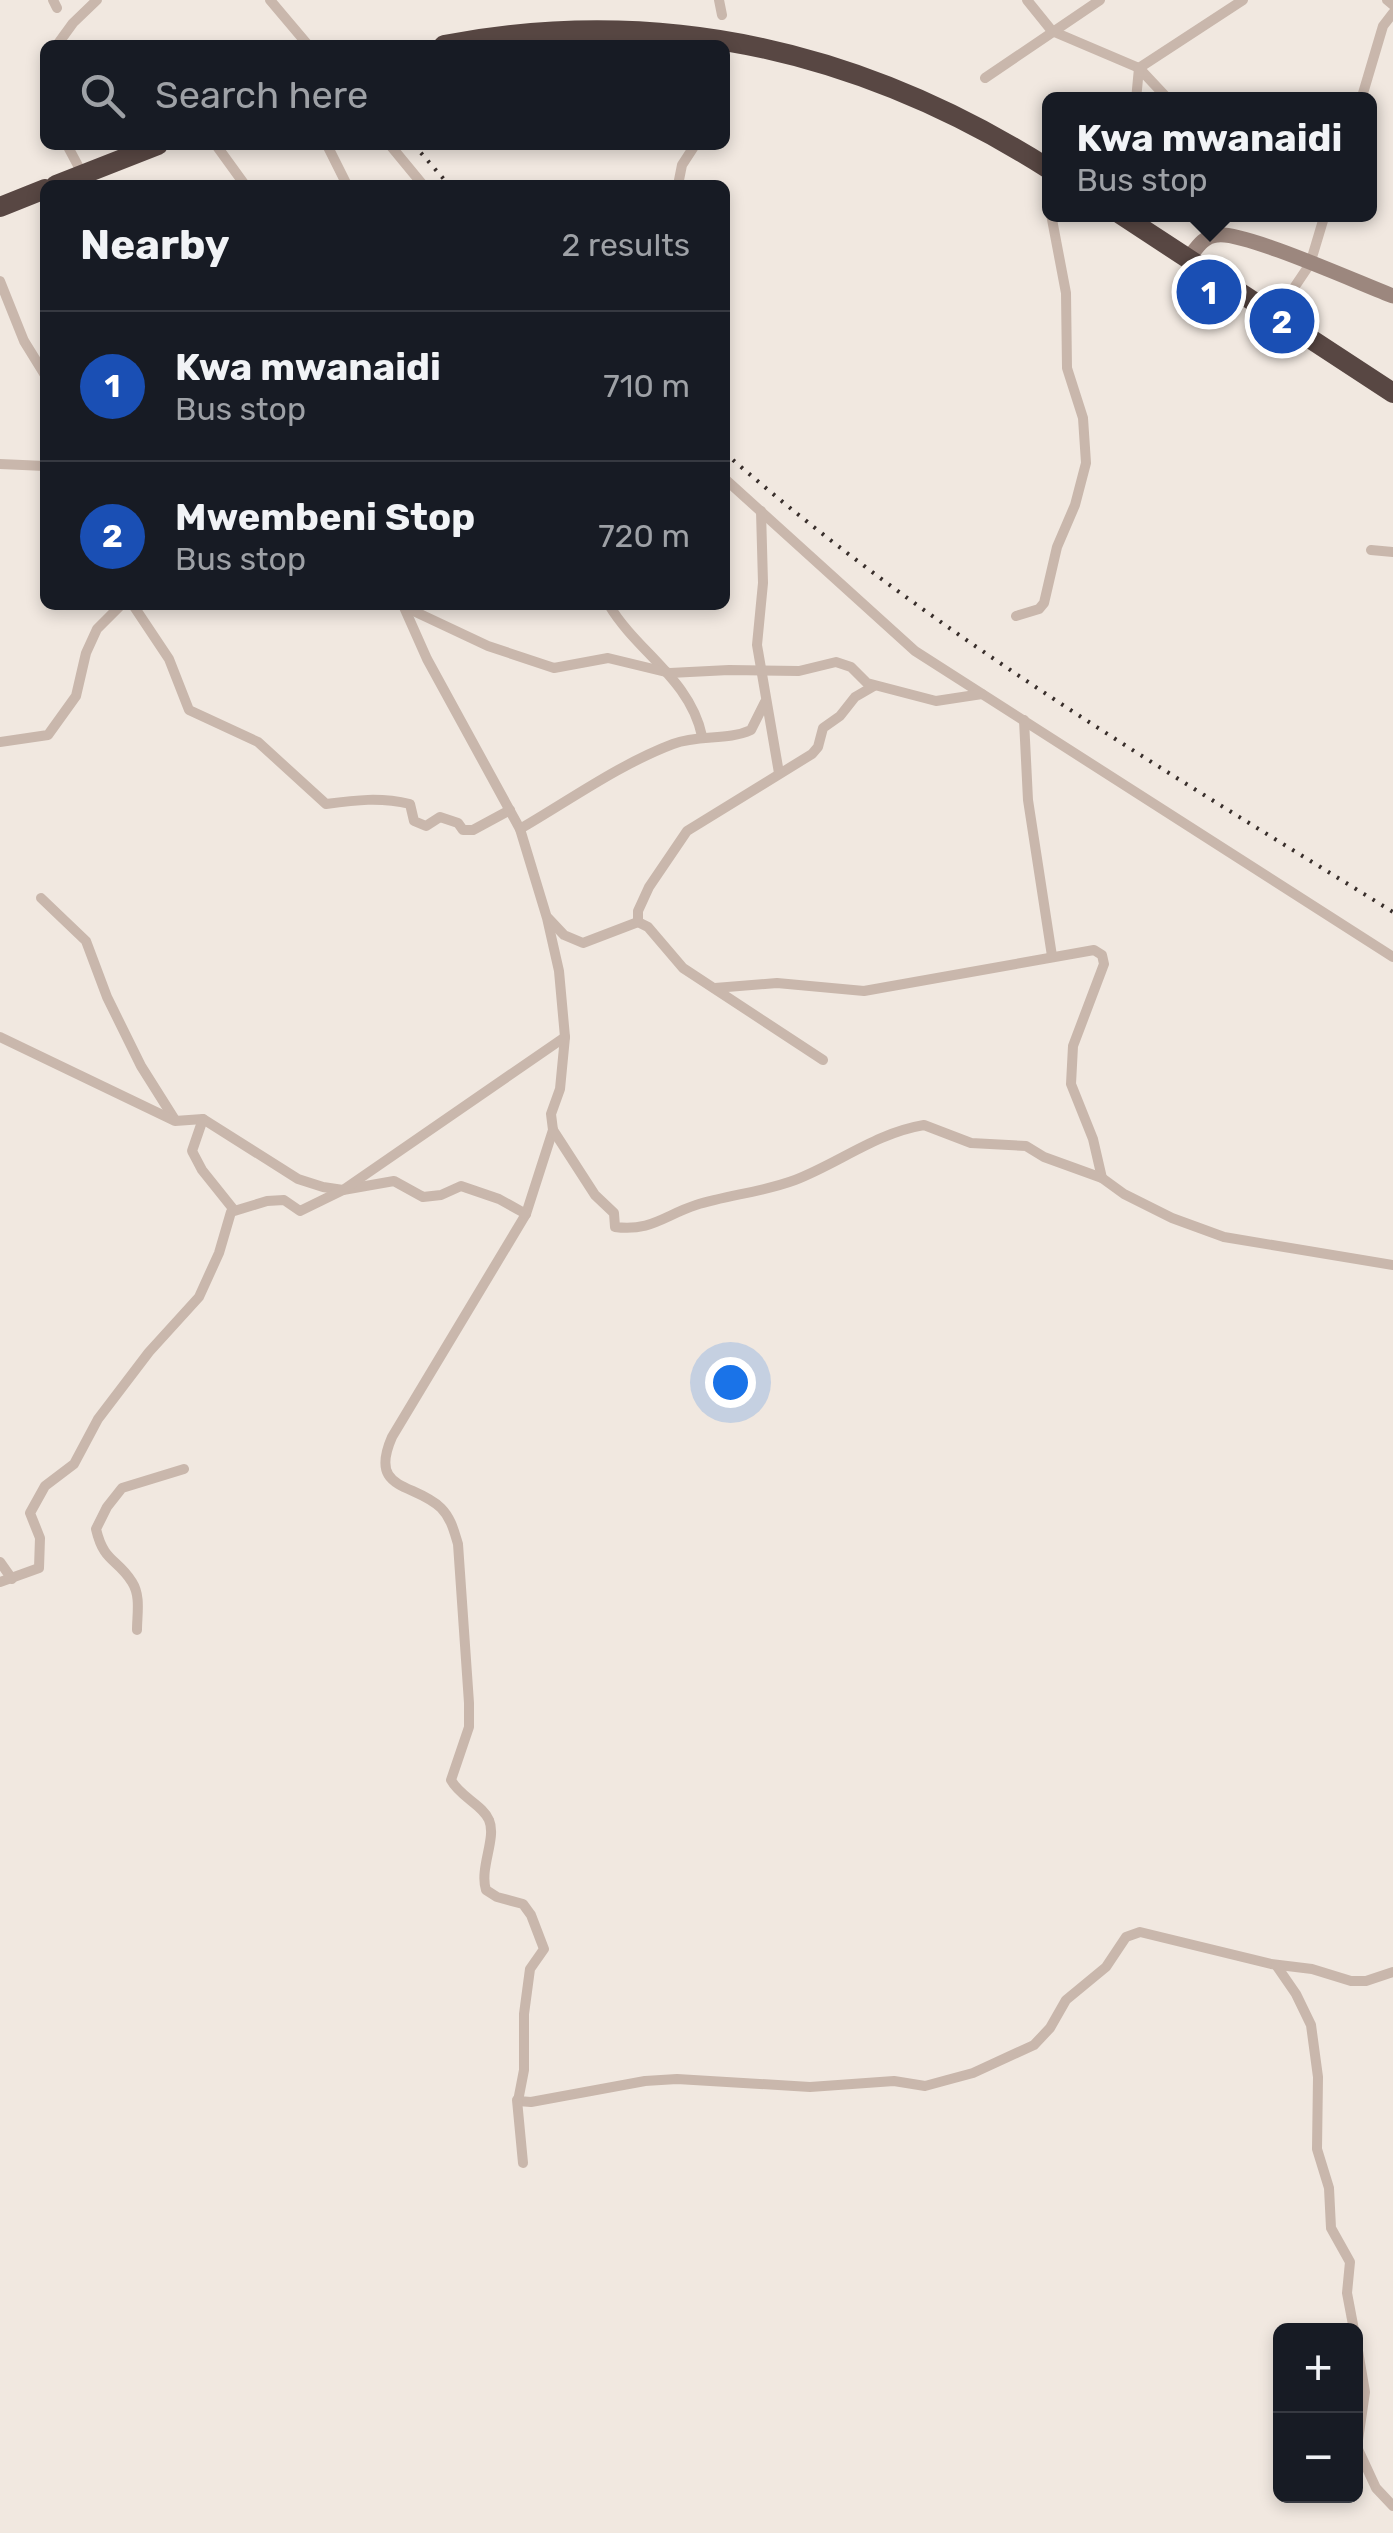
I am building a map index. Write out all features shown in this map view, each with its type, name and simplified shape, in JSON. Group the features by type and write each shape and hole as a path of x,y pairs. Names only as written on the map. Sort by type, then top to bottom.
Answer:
{"highway":[{"path":"481,40 554,30 670,33 728,40"},
{"path":"730,40 794,54 894,88 982,129 1042,164"},
{"path":"68,180 145,150"},
{"path":"0,207 40,192"},
{"path":"1132,222 1393,393"}],"street":[{"path":"61,40 97,0"},
{"path":"270,0 304,40"},
{"path":"719,0 722,15"},
{"path":"1027,0 1052,30 1139,68 1162,92"},
{"path":"984,78 1100,0"},
{"path":"1139,68 1242,0"},
{"path":"1388,0 1393,5"},
{"path":"1362,92 1383,26 1393,14"},
{"path":"1137,92 1139,68"},
{"path":"71,150 83,174"},
{"path":"220,150 241,180"},
{"path":"330,150 344,180"},
{"path":"394,150 419,180"},
{"path":"679,180 682,165 692,150"},
{"path":"1016,616 1039,609 1044,603 1057,547 1079,494 1086,464 1083,418 1067,368 1066,293 1053,222"},
{"path":"1276,316 1310,264 1323,222"},
{"path":"1188,258 1204,240 1215,234 1226,235 1267,246 1393,295"},
{"path":"0,281 24,341 40,367"},
{"path":"0,464 40,466"},
{"path":"730,483 915,651 1393,957"},
{"path":"761,511 763,583 756,629 764,702 780,774"},
{"path":"1371,550 1393,552"},
{"path":"0,742 48,735 76,696 86,653 97,629 116,610"},
{"path":"137,610 169,659 189,710 258,742 326,804 367,798 392,800 410,804 414,821 426,826 440,817 458,823 463,830 474,830 510,810"},
{"path":"405,610 427,659 520,828 559,971 565,1036 560,1089 551,1114 553,1130 594,1196 614,1213 615,1228 635,1230 694,1206 788,1182 856,1148 924,1125 971,1143 1026,1146 1102,1178 1172,1218 1224,1237 1393,1265"},
{"path":"412,610 488,646 554,668 608,658 670,673 799,671 836,662 851,667 862,681 936,700 982,694"},
{"path":"612,610 670,673 694,710 702,736"},
{"path":"638,922 638,911 649,887 687,830 812,754 823,728 840,716 855,697 875,685"},
{"path":"520,828 662,748 702,736 731,736 751,730 764,702"},
{"path":"1024,720 1028,800 1052,956"},
{"path":"41,898 86,941 107,997 175,1120"},
{"path":"547,918 564,934 583,942 638,922 648,927 683,968 822,1060"},
{"path":"715,988 776,983 864,991 1094,950 1102,955 1104,964 1073,1046 1070,1084 1093,1139 1102,1178"},
{"path":"0,1036 175,1120 203,1119 298,1179 343,1190 394,1181 423,1197 441,1195 461,1186 476,1189 526,1214"},
{"path":"0,1562 6,1580 39,1568 40,1538 30,1513 41,1490 74,1464 98,1419 149,1352 200,1297 234,1210 284,1200 300,1211 343,1190 565,1036"},
{"path":"203,1119 192,1151 234,1210"},
{"path":"523,2163 517,2098 524,2070 524,2014 530,1968 544,1949 523,1904 497,1898 486,1890 483,1875 490,1820 456,1789 452,1780 468,1728 469,1703 458,1544 450,1519 439,1506 390,1479 384,1465 392,1437 526,1214 553,1130"},
{"path":"136,1630 138,1599 132,1580 101,1550 96,1528 122,1488 184,1469"},
{"path":"517,2098 525,2103 645,2081 678,2079 810,2087 894,2082 926,2086 973,2073 1034,2045 1050,2028 1066,2000 1106,1967 1120,1942 1135,1932 1358,1982 1393,1972"},
{"path":"1276,1965 1311,2025 1318,2077 1316,2150 1328,2188 1331,2228 1350,2262 1346,2293 1352,2323"},
{"path":"1363,2380 1363,2406"},
{"path":"1362,2413 1357,2446 1376,2488 1393,2506"}],"railway":[{"path":"418,150 445,180"},
{"path":"730,457 883,580 965,639 1134,751 1393,912"}],"place":[{"name":"Kwa mwanaidi","path":"1209,292"},
{"name":"Mwembeni Stop","path":"1282,321"}]}
